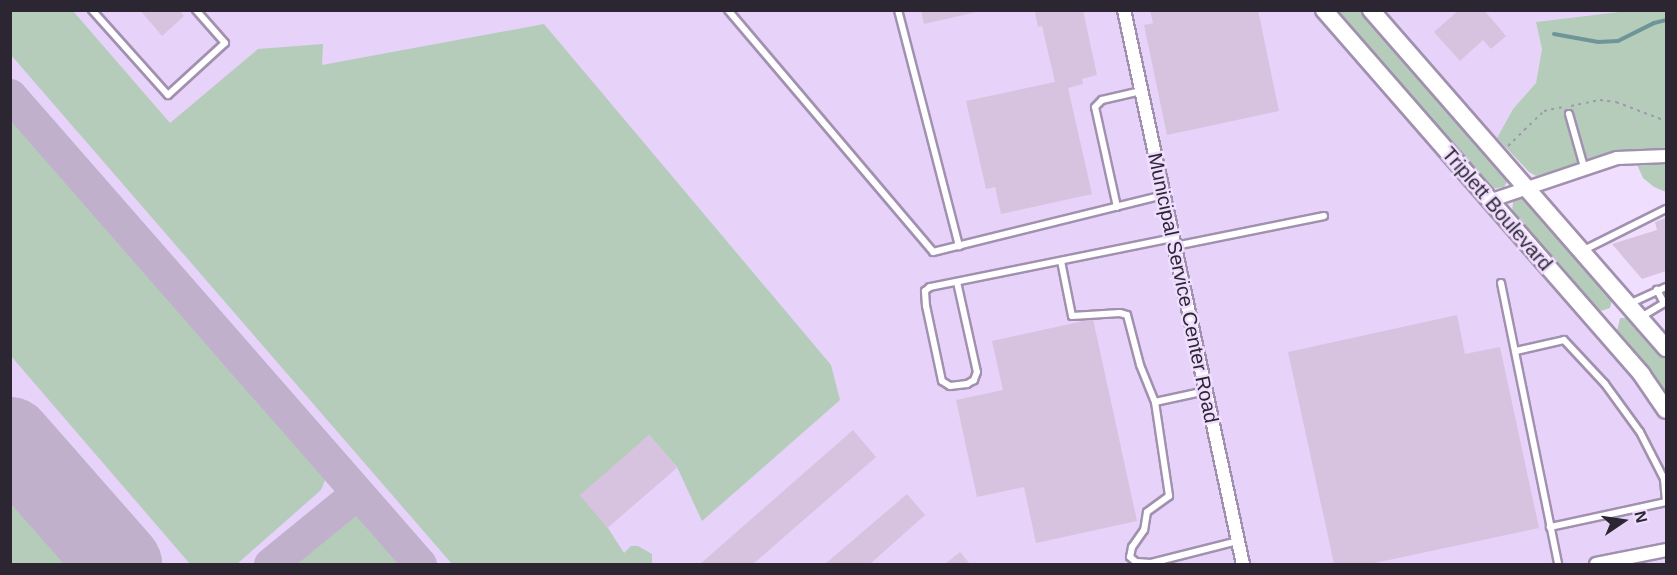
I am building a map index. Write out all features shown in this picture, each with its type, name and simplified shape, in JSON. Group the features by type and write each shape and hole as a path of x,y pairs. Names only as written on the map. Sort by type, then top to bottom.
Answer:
{"main road":[{"name":"Triplett Boulevard","path":"1324,10 1642,375 1666,410"},
{"name":"Triplett Boulevard","path":"1371,10 1666,348"}],"street":[{"name":"Municipal Service Center Road","path":"1124,10 1243,564"},
{"path":"1490,201 1584,167 1632,156 1666,156"},
{"path":"1596,564 1666,550"}],"lane":[{"path":"92,10 168,95 225,43 196,10"},
{"path":"728,10 933,252 1163,195"},
{"path":"898,10 958,246"},
{"path":"1117,207 1095,107 1102,100 1141,91"},
{"path":"1569,114 1584,167"},
{"path":"1581,252 1666,209"},
{"path":"957,282 977,372 974,380 967,384 950,386 942,381 925,291 930,287 1061,261 1324,216"},
{"path":"1061,261 1072,316 1120,313 1127,315 1140,365 1155,402 1169,496 1148,512 1144,530 1132,547 1130,557 1136,562 1151,563 1238,541"},
{"path":"1502,282 1558,564"},
{"path":"1628,304 1666,287"},
{"path":"1640,318 1664,303 1657,290"},
{"path":"1516,351 1564,340 1605,384 1640,432 1664,479 1666,502 1550,527"},
{"path":"1155,402 1206,391"}],"path":[{"path":"1497,156 1544,111 1600,100 1616,102 1666,121"}],"shaded area":[{"path":"10,11 1324,11 1666,410 1666,564 11,564"},
{"path":"1371,11 1627,11 1536,22 1542,49 1536,83 1513,109 1497,138"}],"green space":[{"path":"10,11 73,11 170,123 258,49 323,44 322,65 544,24 831,365 840,400 702,521 677,467 649,435 581,496 608,528 624,553 631,546 638,546 652,554 652,564 452,564 11,55"},
{"path":"1337,11 1361,11 1505,173 1507,182 1504,187 1492,189"},
{"path":"1627,11 1666,11 1666,192 1654,187 1643,178 1630,149 1536,176 1529,172 1497,138 1513,109 1536,83 1542,49 1536,22"},
{"path":"10,101 325,460 327,475 321,490 237,564 190,564 11,356"},
{"path":"1524,197 1613,297 1610,308 1601,311 1596,308 1512,212 1513,201"},
{"path":"1620,318 1631,318 1666,358 1666,392 1617,331"},
{"path":"11,491 75,564 11,564"},
{"path":"357,511 374,517 416,564 285,564 338,518"}],"building":[{"path":"140,10 179,10 184,16 162,36"},
{"path":"921,10 981,10 981,11 924,24"},
{"path":"1039,10 1083,10 1097,75 1082,79 1083,84 1068,88 1092,194 1001,214 995,187 986,189 966,101 1055,82 1042,26 1038,27 1035,13"},
{"path":"1150,10 1258,10 1279,111 1167,135 1144,25 1153,23"},
{"path":"1459,10 1484,10 1506,36 1491,49 1483,40 1460,61 1434,32"},
{"path":"1666,218 1666,271 1642,279 1612,244 1657,230 1655,222"},
{"path":"1457,315 1465,354 1500,347 1539,528 1370,564 1334,564 1288,352"},
{"path":"1093,319 1137,521 1036,543 1024,487 977,497 956,400 1003,390 992,341"},
{"path":"853,430 876,457 753,564 700,564"},
{"path":"649,435 677,467 608,528 580,495"},
{"path":"907,494 925,515 870,564 825,564"},
{"path":"960,552 970,564 945,564"}],"waterway":[{"path":"1554,34 1598,42 1618,41 1654,23 1666,20"}],"taxiway":[{"path":"10,95 420,564"},
{"path":"270,564 357,493"}],"runway":[{"path":"10,439 120,564"}]}
